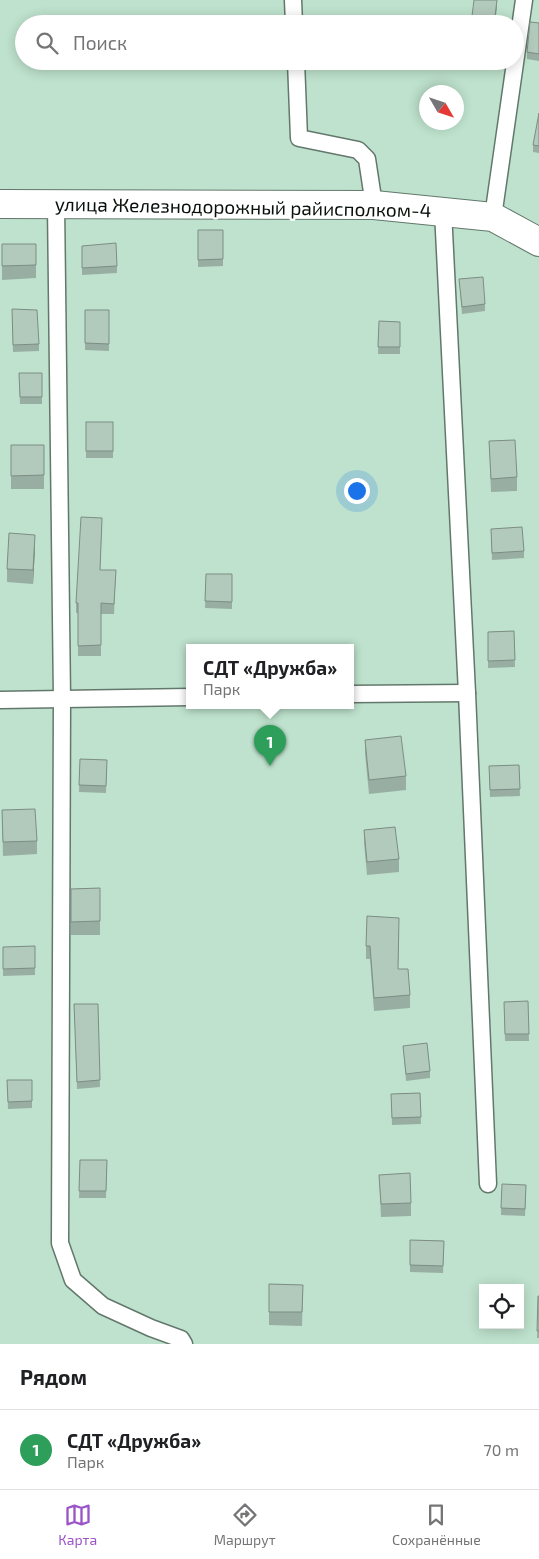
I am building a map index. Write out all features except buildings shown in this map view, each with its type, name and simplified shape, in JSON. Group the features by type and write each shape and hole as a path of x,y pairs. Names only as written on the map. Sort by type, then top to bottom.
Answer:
{"street":[{"name":"улица Железнодорожный райисполком-4","path":"0,204 374,205 493,217 539,242"}],"lane":[{"path":"293,0 294,15"},
{"path":"522,15 524,0"},
{"path":"296,70 299,138 358,150 367,159 374,205"},
{"path":"493,217 514,70"},
{"path":"56,204 62,698 60,1243 73,1280 103,1306 151,1328 181,1339 184,1344"},
{"path":"443,211 467,692 488,1184"},
{"path":"354,694 467,692"},
{"path":"0,700 186,697"}],"green space":[{"path":"0,0 539,0 539,1344 0,1344"}],"place":[{"name":"СДТ «Дружба»","path":"270,766"}]}
